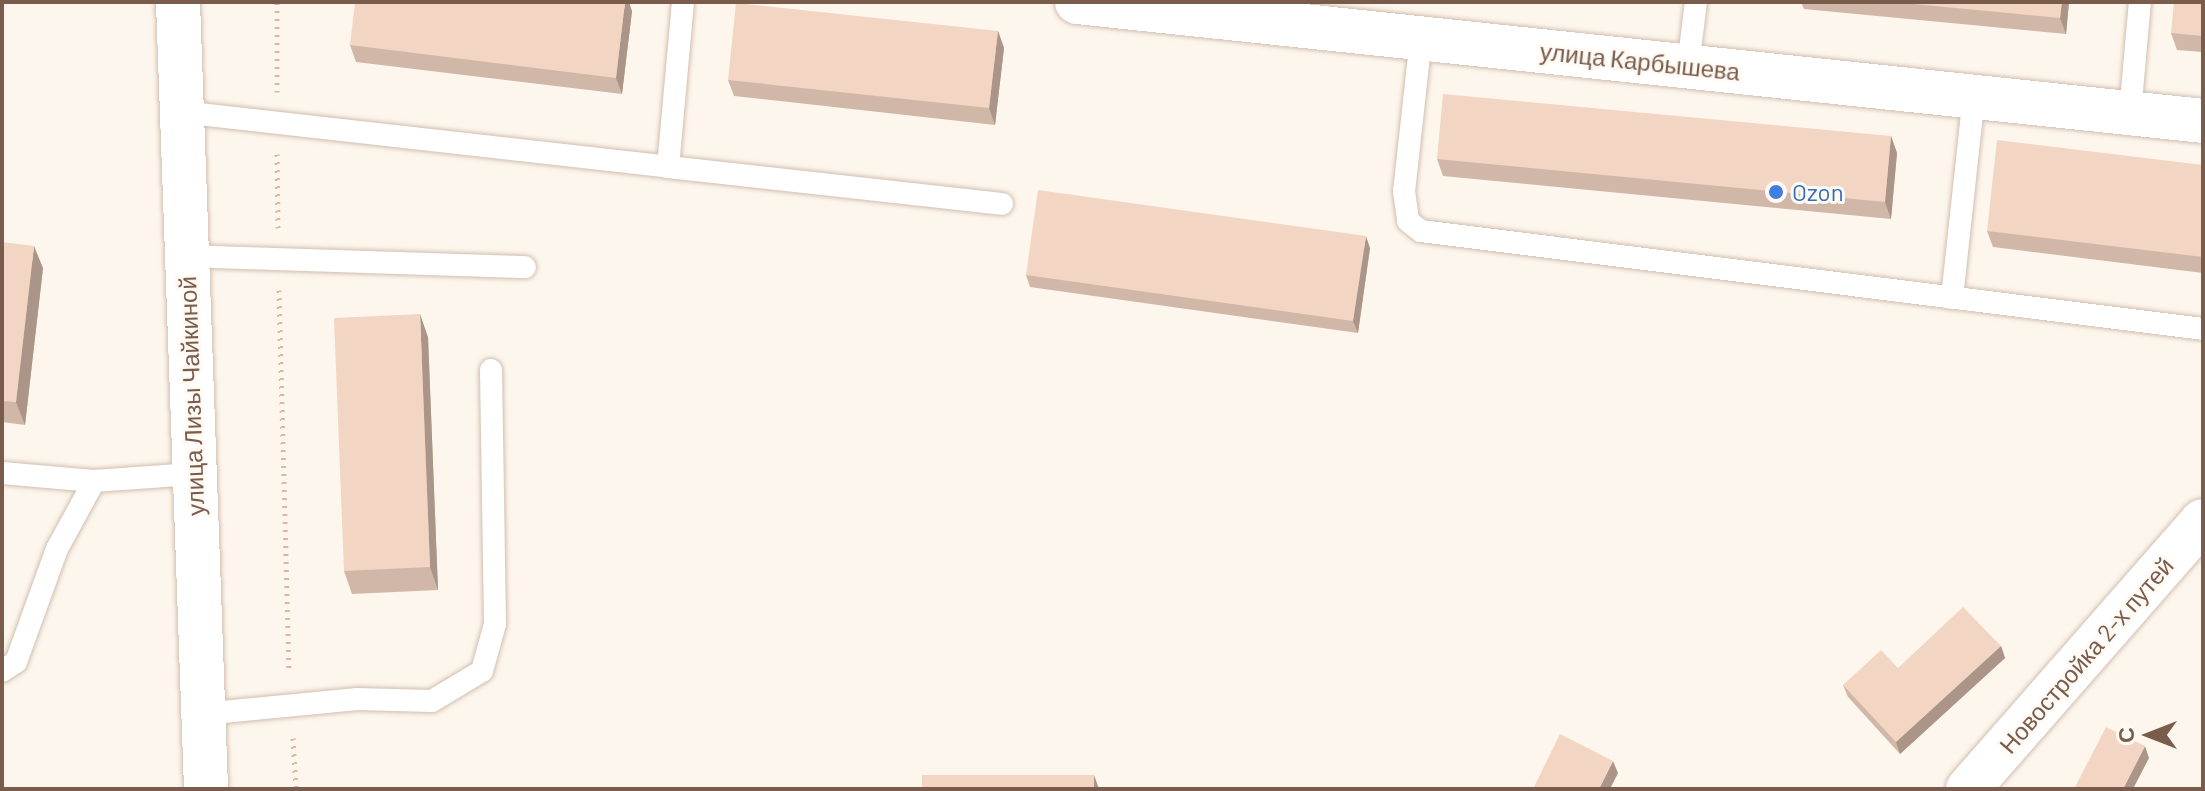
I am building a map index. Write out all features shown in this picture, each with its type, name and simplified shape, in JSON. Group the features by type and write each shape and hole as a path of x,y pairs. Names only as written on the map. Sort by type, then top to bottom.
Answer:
{"street":[{"name":"улица Лизы Чайкиной","path":"178,2 206,789"},
{"name":"улица Карбышева","path":"1077,2 1305,14 1421,38 2203,121"},
{"name":"Новостройка 2-х путей","path":"1968,789 2203,521"}],"lane":[{"path":"668,167 683,2"},
{"path":"1688,66 1696,2"},
{"path":"2130,113 2140,2"},
{"path":"1421,38 1404,191 1408,221 1421,231 2203,329"},
{"path":"1952,298 1974,96"},
{"path":"181,112 1002,204"},
{"path":"186,256 525,267"},
{"path":"202,714 357,699 432,701 482,671 495,624 491,370"},
{"path":"2,473 94,481 193,474"},
{"path":"2,671 16,662 57,549 94,481"}],"path":[{"path":"277,2 279,259 296,789"}],"building":[{"path":"355,2 625,2 616,78 350,45"},
{"path":"1893,2 2062,2 2060,18"},
{"path":"2174,2 2203,2 2203,36 2171,33"},
{"path":"736,3 998,31 989,108 728,80"},
{"path":"1443,94 1891,136 1885,202 1437,159"},
{"path":"1997,140 2203,165 2203,257 1987,231"},
{"path":"1038,190 1366,236 1353,321 1026,275"},
{"path":"2,242 34,246 16,402 2,401"},
{"path":"420,314 430,567 344,571 334,318"},
{"path":"1963,607 2001,646 1896,742 1843,685 1881,650 1898,668"},
{"path":"2106,727 2145,746 2123,789 2074,789"},
{"path":"1560,734 1613,761 1599,789 1533,789"},
{"path":"922,775 1094,775 1094,789 922,789"}],"place":[{"name":"Ozon","path":"1776,192"}]}
